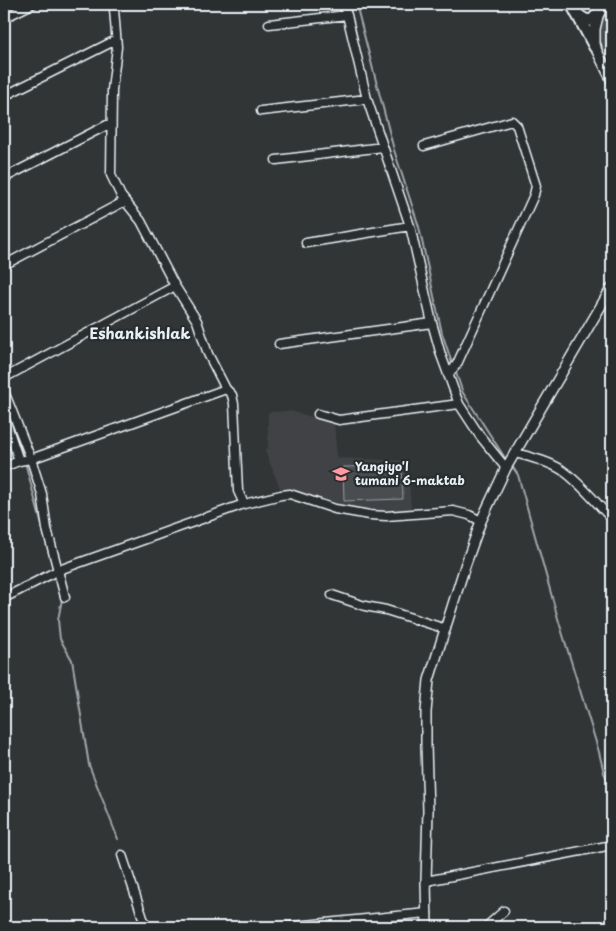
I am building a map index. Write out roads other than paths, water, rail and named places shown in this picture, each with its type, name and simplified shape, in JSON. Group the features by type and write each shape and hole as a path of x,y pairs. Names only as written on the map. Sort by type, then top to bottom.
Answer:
{"highway":[{"path":"574,9 583,19 591,20 595,18 600,8"},
{"path":"574,9 595,47"}],"main road":[{"path":"600,8 595,29 595,47 612,81"},
{"path":"427,927 428,811 426,712 430,680 481,521 513,455 612,287"}],"street":[{"path":"4,18 32,4"},
{"path":"113,4 117,47 112,90 111,176 121,196 141,221 175,286 197,321 208,354 226,389 232,395 238,491 244,504"},
{"path":"343,4 367,99 410,226 440,355 459,404 480,436 506,468"},
{"path":"269,24 347,15"},
{"path":"4,96 116,40"},
{"path":"261,111 367,99"},
{"path":"424,146 512,121 517,126 536,186 534,195 458,364 448,374"},
{"path":"4,178 111,122"},
{"path":"276,160 383,147"},
{"path":"4,265 125,201"},
{"path":"306,243 410,226"},
{"path":"4,378 175,286"},
{"path":"279,344 432,323"},
{"path":"4,466 226,389"},
{"path":"4,391 31,458 42,494 47,529 65,597"},
{"path":"318,414 339,420 459,404"},
{"path":"4,416 19,461"},
{"path":"513,455 537,460 562,470 578,483 612,519"},
{"path":"4,598 59,570 244,504 290,494 335,509 370,515 386,516 453,511 469,515 481,521"},
{"path":"332,595 446,628"},
{"path":"426,881 612,845"},
{"path":"122,855 146,927"},
{"path":"486,927 504,911"},
{"path":"285,927 427,913"}],"waterway":[{"path":"356,4 394,150 419,227 442,333 453,366"},
{"path":"455,370 463,393 507,461"},
{"path":"4,406 23,457"},
{"path":"25,462 54,571"},
{"path":"512,466 518,475 604,773 612,787"},
{"path":"55,576 61,595"},
{"path":"62,599 58,620 60,639 72,660 89,765 118,839"}],"place":[{"name":"Yangiyo'l tumani 6-maktab","path":"341,474"}],"district":[{"name":"Eshankishlak","path":"140,334"}]}
